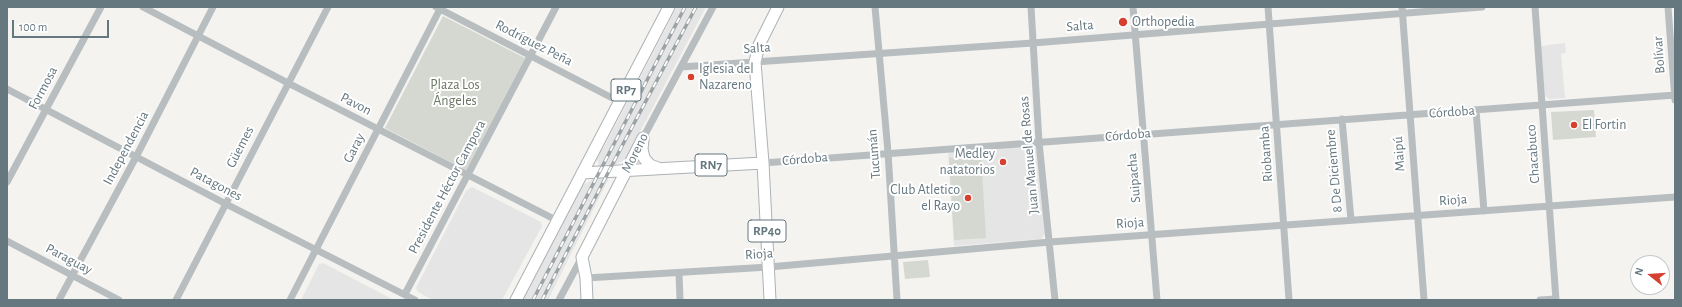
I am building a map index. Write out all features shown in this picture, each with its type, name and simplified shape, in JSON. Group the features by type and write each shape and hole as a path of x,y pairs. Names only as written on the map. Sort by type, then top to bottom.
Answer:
{"main road":[{"name":"RP7","path":"516,300 669,7"},
{"path":"763,163 755,62 759,45 778,7"},
{"path":"643,138 642,149 644,158 650,165 659,168"},
{"name":"Moreno","path":"582,257 643,138"},
{"name":"Córdoba","path":"582,173 763,163"},
{"name":"RP40","path":"763,163 770,300"},
{"path":"582,257 586,278 587,300"}],"street":[{"name":"Formosa","path":"7,182 101,7"},
{"name":"Pavon","path":"143,7 288,84 558,221"},
{"name":"Independencia","path":"59,300 214,7"},
{"name":"Güemes","path":"176,300 328,7"},
{"name":"Presidente Héctor Campora","path":"405,294 556,7"},
{"name":"Moreno","path":"643,138 713,7"},
{"name":"Tucumán","path":"875,7 888,152 898,300"},
{"name":"Juan Manuel de Rosas","path":"1031,7 1039,142 1055,300"},
{"name":"Suipacha","path":"1133,7 1157,300"},
{"name":"Riobamba","path":"1268,7 1289,300"},
{"name":"Salta","path":"681,67 1135,35 1402,10 1482,7"},
{"name":"Chacabuco","path":"1535,7 1556,299"},
{"name":"Bolívar","path":"1668,7 1675,100"},
{"name":"Rodríguez Peña","path":"439,8 620,102"},
{"name":"Garay","path":"290,300 439,8"},
{"name":"Maipú","path":"1402,10 1424,300"},
{"name":"Patagones","path":"7,89 226,204 415,300"},
{"name":"Córdoba","path":"763,163 888,152 1675,95"},
{"path":"1476,110 1484,211"},
{"name":"8 De Diciembre","path":"1342,119 1351,220"},
{"name":"Rioja","path":"586,278 769,267 1050,242 1675,197"},
{"name":"Paraguay","path":"7,241 120,300"},
{"name":"Moreno","path":"559,300 582,257"},
{"path":"678,272 680,300"},
{"path":"1540,300 1556,299"}],"shaded area":[{"path":"677,7 706,7 625,160 616,164 548,300 523,300 582,185 591,181 599,163 595,158 604,147"},
{"path":"1565,43 1566,53 1561,54 1565,98 1549,99 1545,96 1541,46"},
{"path":"1034,145 1040,149 1045,234 1041,239 954,246 948,152"},
{"path":"472,187 541,222 542,226 502,300 433,300 418,292 416,288 466,191"},
{"path":"323,263 394,300 301,300 319,264"}],"green space":[{"name":"Plaza Los Ángeles","path":"443,16 525,58 466,170 385,128"},
{"name":"El Fortin","path":"1594,110 1596,137 1553,140 1551,112"},
{"name":"Club Atletico el Rayo","path":"981,155 986,238 954,240 949,158"},
{"path":"928,260 930,277 905,279 903,262"}],"railway":[{"path":"533,300 685,7"},
{"path":"542,300 696,7"}],"place":[{"name":"Orthopedia","path":"1123,22"},
{"name":"Iglesia del Nazareno","path":"691,77"},
{"name":"El Fortin","path":"1574,125"},
{"name":"Medley natatorios","path":"1003,162"},
{"name":"Club Atletico el Rayo","path":"968,198"}]}
